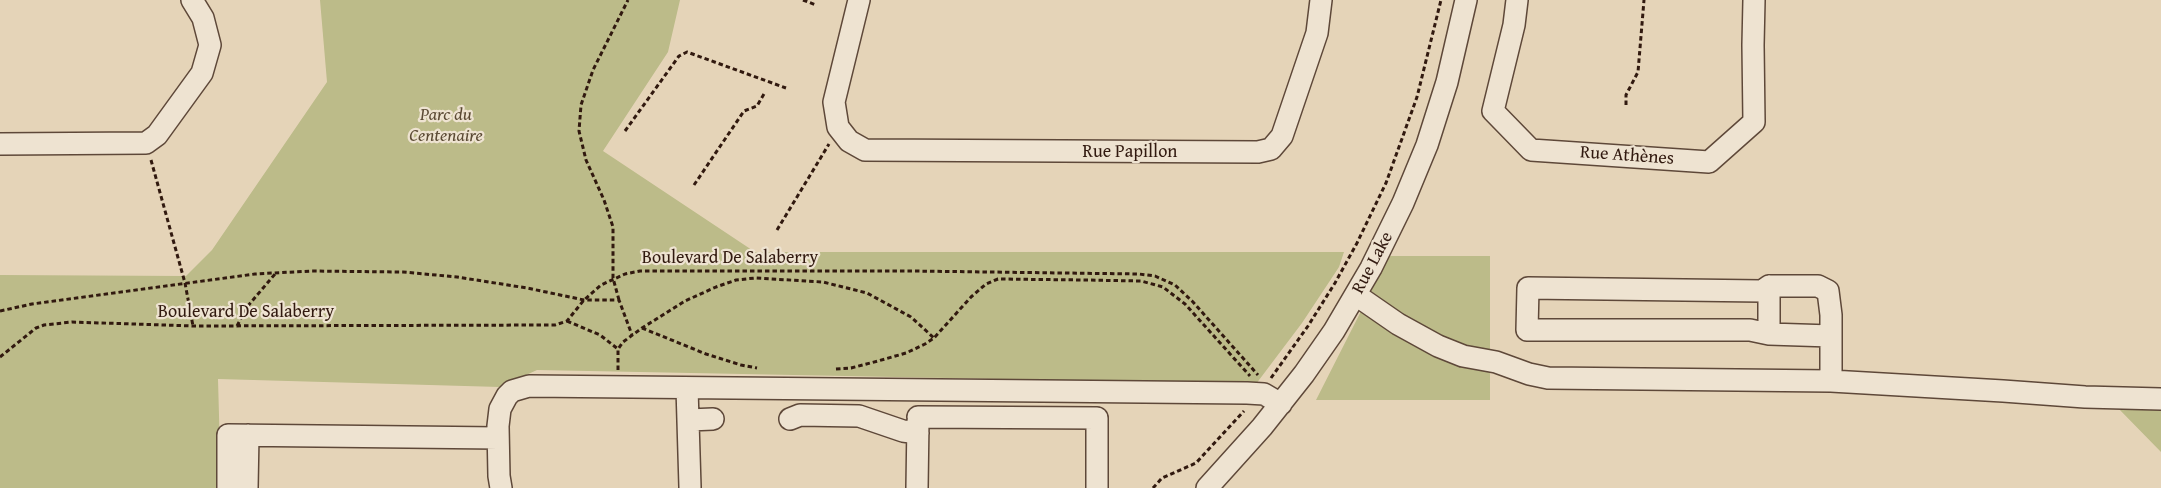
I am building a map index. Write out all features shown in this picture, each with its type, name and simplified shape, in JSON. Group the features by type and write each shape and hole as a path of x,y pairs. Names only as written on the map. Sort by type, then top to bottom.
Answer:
{"street":[{"path":"0,144 146,143 157,135 202,73 210,45 203,18 192,0"},
{"path":"838,127 834,102 859,0"},
{"name":"Rue Papillon","path":"838,127 849,141 865,150 1258,152 1271,149 1282,136 1317,33 1321,0"},
{"name":"Rue Lake","path":"1208,488 1281,404 1320,352 1356,295 1392,228 1423,155 1447,82 1466,0"},
{"name":"Rue Athènes","path":"1517,0 1514,25 1493,111 1531,150 1709,162 1754,122 1752,45 1755,0"},
{"path":"1831,336 1769,334 1750,330 1527,330 1528,288 1762,291 1769,286 1818,286 1826,289 1829,296 1831,336 1831,381"},
{"path":"1769,286 1769,334"},
{"path":"1356,295 1407,330 1438,346 1463,356 1496,362 1548,378 1831,381 2085,398 2161,399"},
{"path":"501,488 499,476 505,432 500,409 512,391 529,386 1259,393 1281,404"},
{"path":"687,388 690,487"},
{"path":"918,390 918,488"},
{"path":"1098,391 1098,488"},
{"path":"790,419 800,415 859,416 903,431 918,425 1097,418"},
{"path":"689,420 714,420"},
{"path":"238,435 505,432"},
{"path":"228,488 238,435"},
{"path":"238,435 248,488"}],"path":[{"path":"628,0 593,70 581,105 579,131 581,146 613,227 613,278 632,335"},
{"path":"802,0 816,5"},
{"name":"Rue Lake","path":"1267,383 1325,300 1372,213 1410,118 1428,61 1441,0"},
{"path":"1626,105 1626,95 1638,72 1644,0"},
{"path":"625,130 679,56 687,52 786,88"},
{"path":"694,185 744,111 757,106 764,94"},
{"path":"777,230 838,127"},
{"path":"149,155 185,283 193,326"},
{"name":"Boulevard De Salaberry","path":"0,357 27,333 44,325 72,322 193,326 545,327 567,321 584,300 613,278 646,270 1084,274 1148,275 1175,285 1259,375"},
{"path":"783,270 783,279"},
{"path":"0,311 32,304 277,272 361,271 457,277 584,300 619,300"},
{"path":"236,326 247,307 277,272"},
{"path":"1084,274 1084,280"},
{"path":"619,379 618,349 623,342 686,301 736,280 755,278 823,282 867,293 911,317 934,338"},
{"path":"831,369 851,368 906,353 934,338 956,311 986,284 998,279 1141,281 1163,287 1185,304 1255,381"},
{"path":"567,321 600,335 618,349"},
{"path":"642,328 706,354 760,369"},
{"path":"1153,488 1162,478 1196,463 1250,404"}],"green space":[{"name":"Parc du Centenaire","path":"320,0 680,0 668,52 603,151 755,252 1344,252 1339,267 1302,323 1256,384 537,370 500,387 218,379 221,488 0,488 0,275 186,276 212,250 327,82"},
{"path":"1389,256 1490,256 1490,400 1316,400"},
{"path":"2161,402 2161,452 2116,406"}]}
